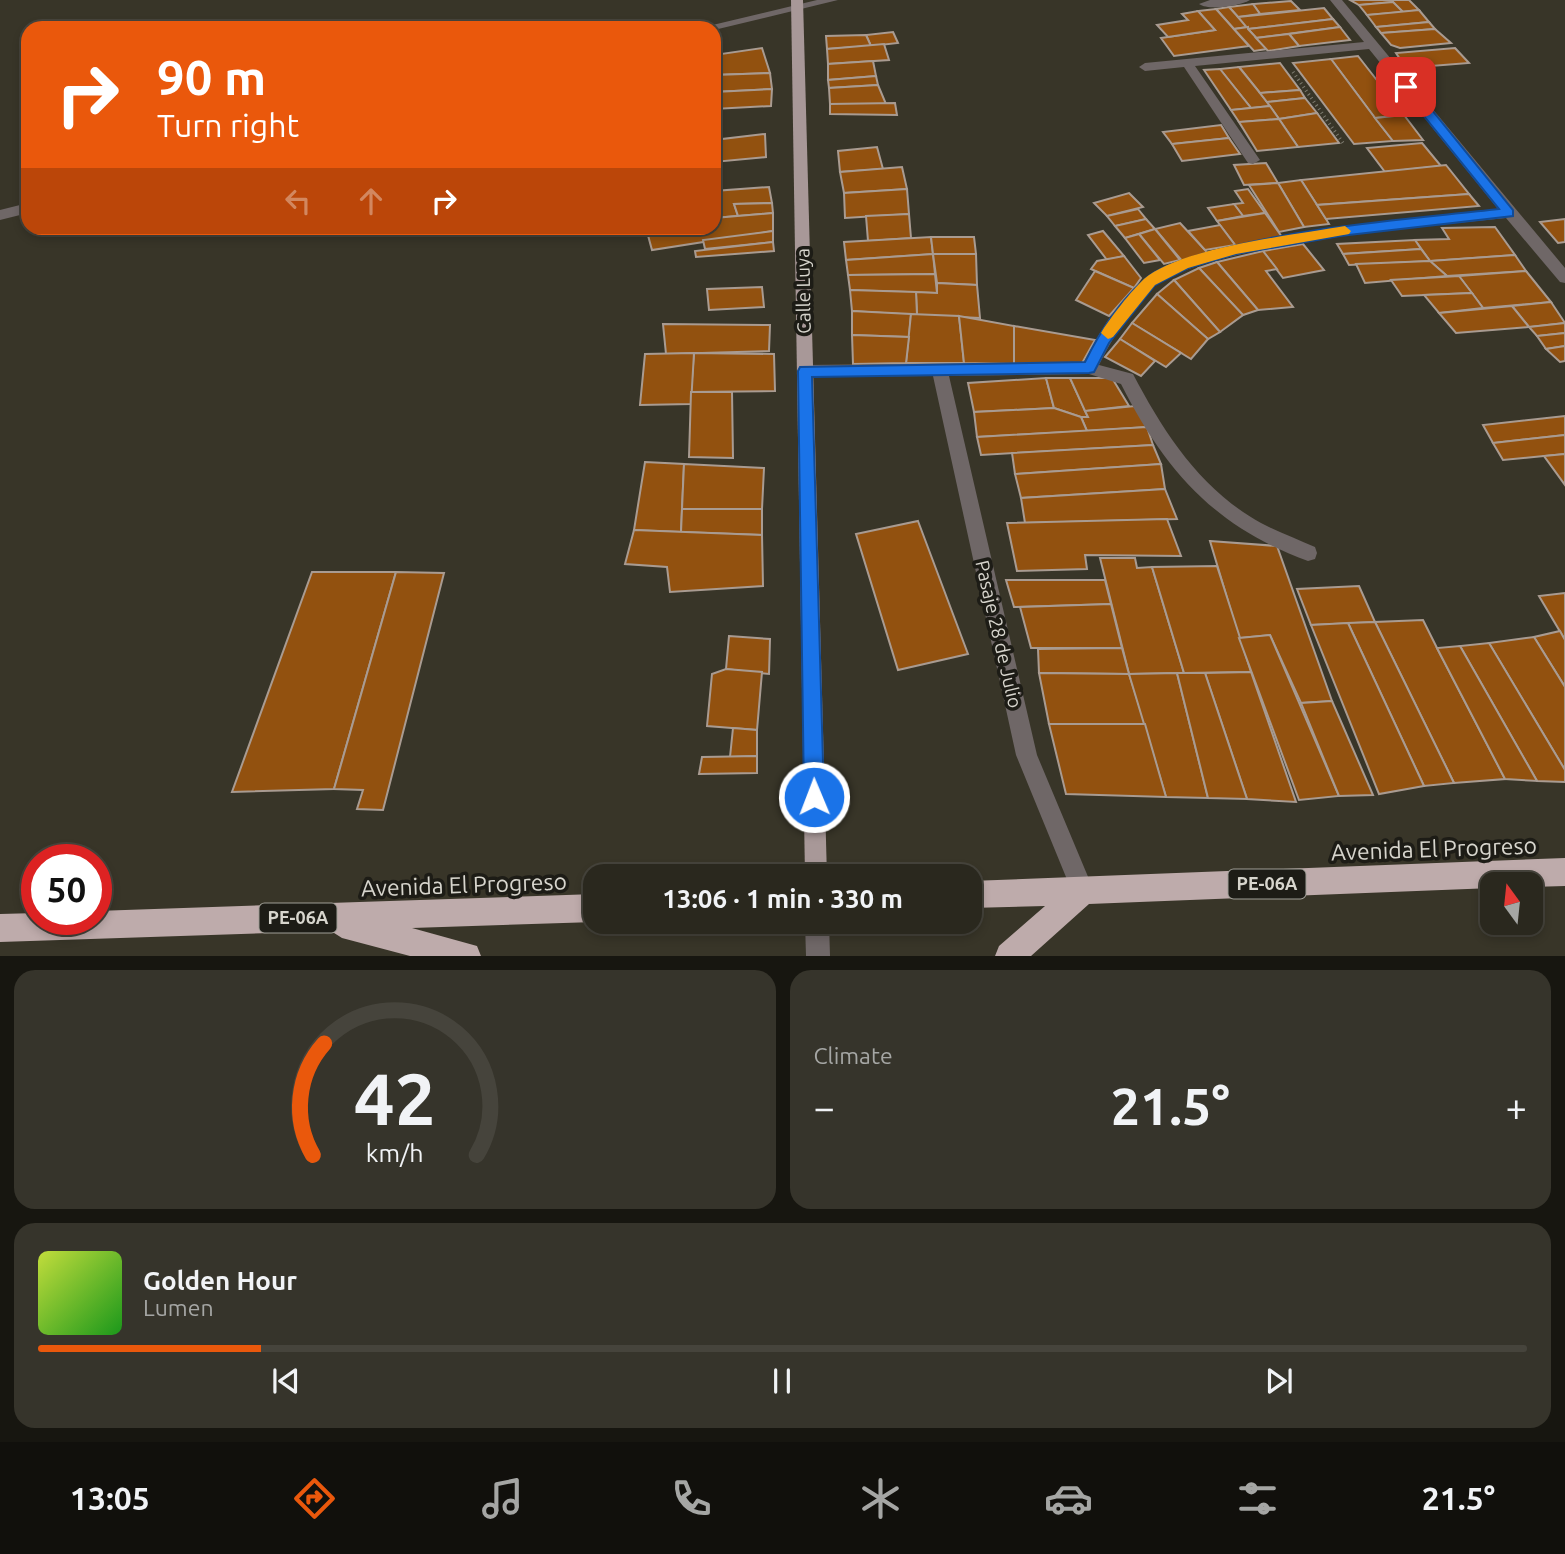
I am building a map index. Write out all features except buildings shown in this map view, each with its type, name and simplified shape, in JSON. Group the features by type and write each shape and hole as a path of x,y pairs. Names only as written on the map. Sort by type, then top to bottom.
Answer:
{"highway":[{"name":"Avenida El Progreso","path":"982,895 1565,872"},
{"path":"1009,956 1083,891"},
{"name":"Avenida El Progreso","path":"0,928 583,908"},
{"path":"320,918 467,956"}],"main road":[{"name":"Calle Luya","path":"797,4 816,864"}],"street":[{"path":"721,24 797,4 832,0"},
{"path":"1205,4 1244,0"},
{"path":"1336,0 1508,213 1565,278"},
{"path":"1145,67 1372,45"},
{"path":"1187,63 1253,160"},
{"path":"0,215 21,210"},
{"path":"1089,368 1103,340 1150,282 1183,265 1236,250 1340,231 1508,213"},
{"path":"805,371 1089,368 1127,379 1146,419 1168,452 1223,508 1254,528 1308,553"},
{"name":"Pasaje 28 de Julio","path":"940,370 1027,755 1083,891"},
{"path":"817,934 818,956"}],"path":[{"path":"1279,54 1343,143"}],"slow traffic":[{"path":"1108,333 1150,282 1183,265 1236,250 1345,231"}],"route":[{"path":"814,797 805,371 1089,368 1103,340 1150,282 1183,265 1236,250 1340,231 1508,213 1406,87"}]}
